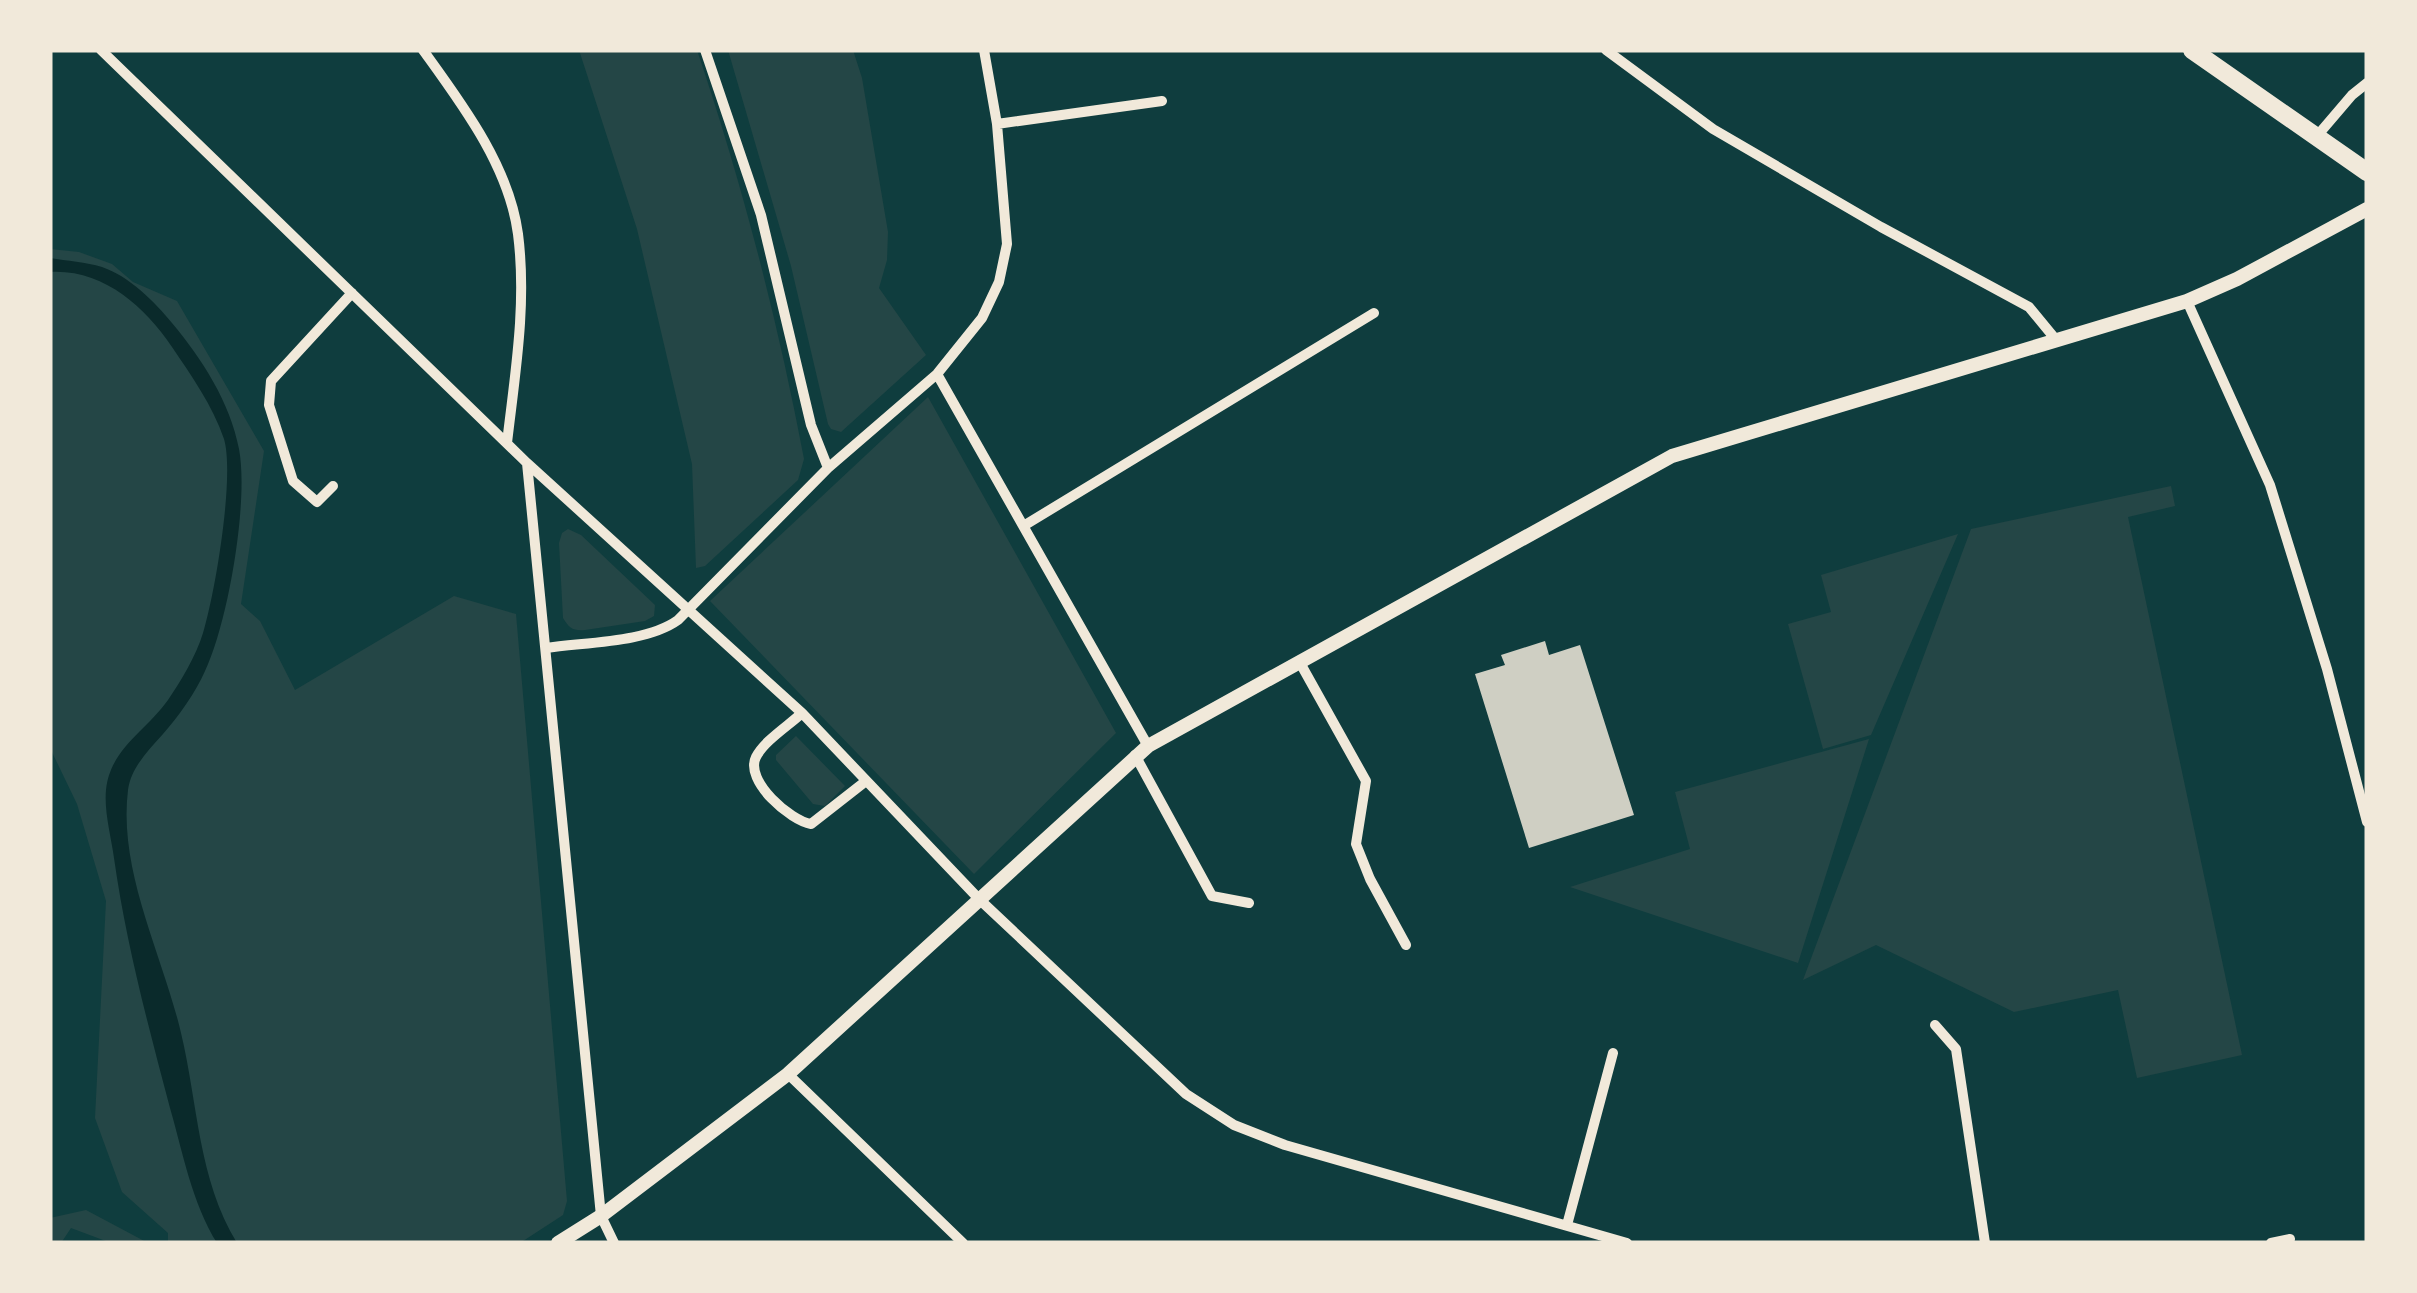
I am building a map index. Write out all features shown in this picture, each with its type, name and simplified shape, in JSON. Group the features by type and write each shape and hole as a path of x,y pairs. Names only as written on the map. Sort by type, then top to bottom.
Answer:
{"main road":[{"path":"2192,50 2367,172"}],"street":[{"path":"101,50 528,463 802,714 979,900 1186,1094 1234,1125 1285,1146 1627,1243"},
{"path":"422,50 473,120 504,187 518,232 522,314 507,443"},
{"path":"704,50 760,215 811,424 828,468"},
{"path":"546,648 666,629 828,468 937,374 982,318 999,282 1008,244 997,124 984,50"},
{"path":"1606,50 1713,129 1881,228 2029,307 2057,341"},
{"path":"2317,136 2367,83"},
{"path":"997,124 1162,101"},
{"path":"558,1243 601,1216 788,1074 1142,750 1672,456 2187,301 2367,210"},
{"path":"333,486 317,502 294,481 269,405 271,381 352,293"},
{"path":"2187,301 2270,486 2327,669 2367,822"},
{"path":"1025,526 1374,313"},
{"path":"937,374 1025,526 1142,750 1212,896 1249,902"},
{"path":"528,463 601,1216 614,1243"},
{"path":"1299,662 1366,781 1356,844 1406,945"},
{"path":"802,714 757,754 753,765 754,773 775,803 801,822 812,824 866,781"},
{"path":"1934,1025 1956,1049 1985,1243"},
{"path":"1567,1225 1613,1052"},
{"path":"788,1074 963,1243"},
{"path":"2271,1243 2290,1240"}],"shaded area":[{"path":"579,50 697,50 771,304 804,459 798,480 705,566 696,568 692,464 637,229"},
{"path":"728,50 853,50 862,78 888,232 887,260 879,288 926,355 841,432 828,424 791,266"},
{"path":"50,249 79,252 112,264 133,282 177,301 264,451 241,604 260,621 295,690 454,596 516,614 567,1201 563,1215 520,1243 168,1243 168,1233 122,1192 95,1118 106,901 77,804 50,748"},
{"path":"50,258 112,271 158,307 194,351 213,382 239,449 239,529 229,593 213,650 192,696 133,774 127,821 136,882 181,1033 207,1167 224,1219 237,1243 217,1243 189,1177 131,953 106,798 114,763 168,700 203,633 218,564 225,506 224,439 201,391 149,318 105,284 69,273 50,272"},
{"path":"928,397 1116,733 974,874 710,601"},
{"path":"2171,486 2175,506 2128,517 2242,1055 2137,1078 2118,990 2014,1012 1876,945 1803,980 1971,529"},
{"path":"568,529 581,535 655,605 654,616 645,621 585,630 569,626 563,618 559,543"},
{"path":"1958,534 1871,735 1823,749 1788,624 1831,612 1821,575"},
{"path":"796,736 845,786 825,806 813,804 776,760 776,755"},
{"path":"1869,739 1798,963 1570,887 1690,849 1675,792"},
{"path":"86,1210 148,1243 111,1243 71,1228 61,1243 50,1243 50,1218"}],"building":[{"path":"1545,641 1549,655 1580,645 1634,815 1529,848 1475,674 1505,665 1501,655"}]}
